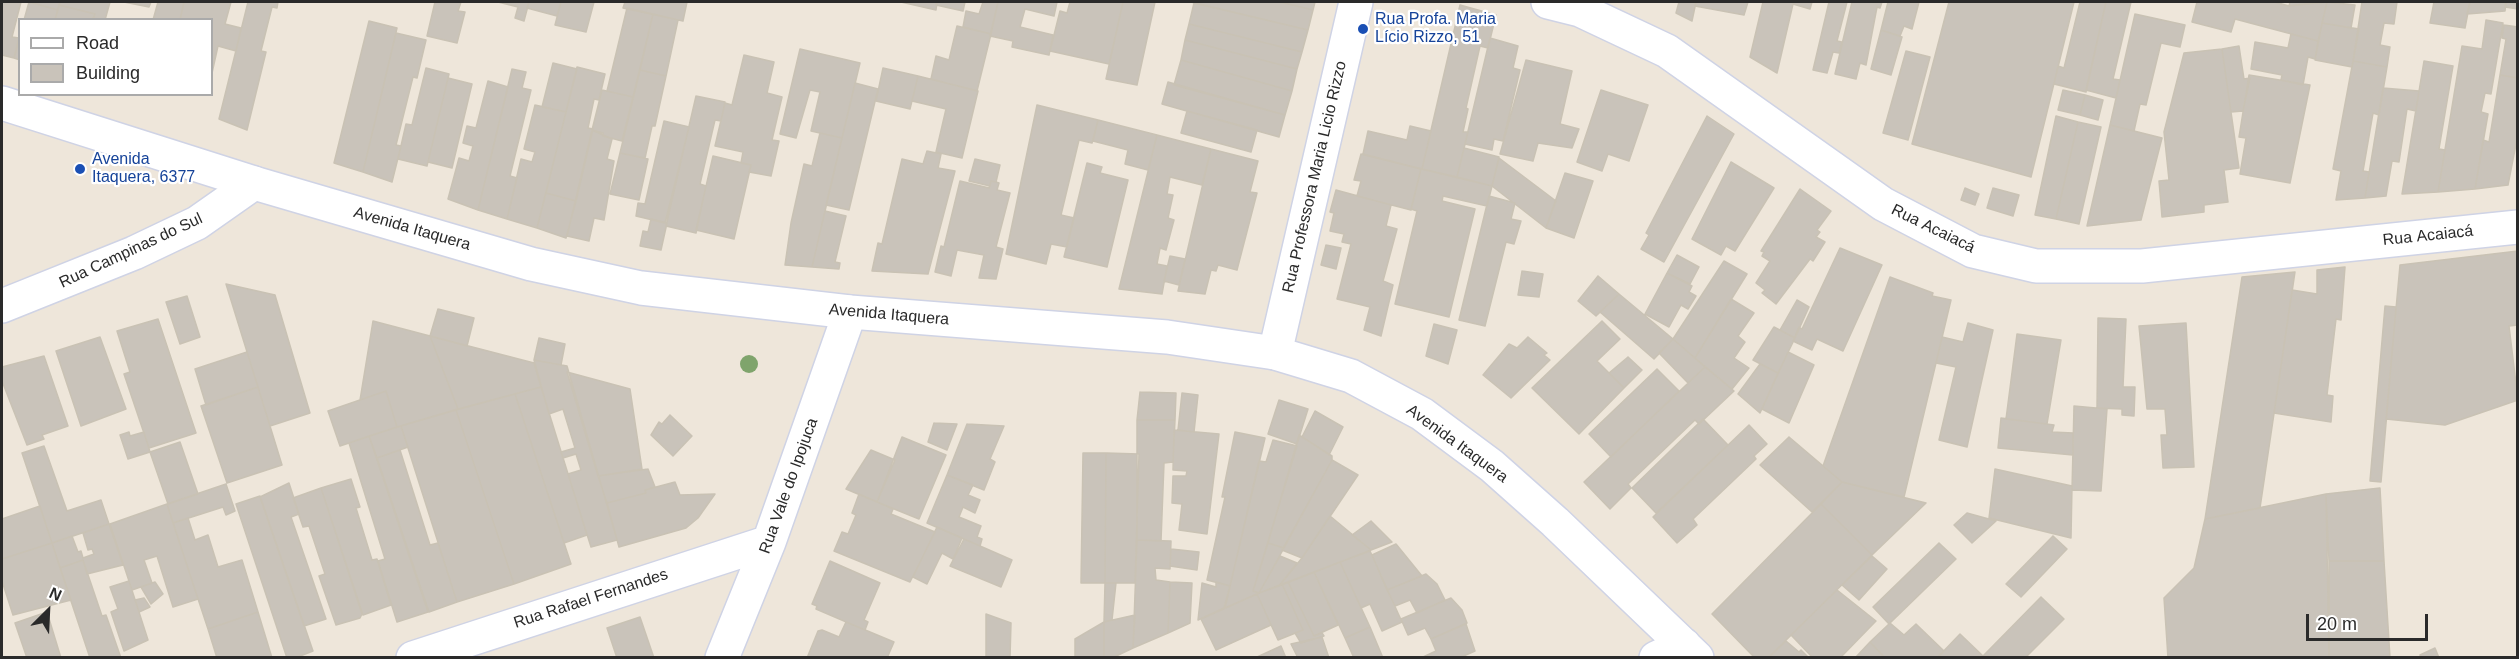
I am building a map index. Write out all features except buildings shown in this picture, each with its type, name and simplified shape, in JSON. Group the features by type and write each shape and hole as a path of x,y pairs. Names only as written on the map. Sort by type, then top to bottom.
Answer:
{"street":[{"name":"Rua Professora Maria Licio Rizzo","path":"1275,353 1356,2"},
{"name":"Rua Acaiacá","path":"1548,2 1580,10 1667,51 1883,204 1973,251 2036,266 2142,266 2517,227"},
{"name":"Avenida Itaquera","path":"2,103 254,183 531,264 641,288 850,312 1167,337 1275,353 1351,376 1422,414 1492,466 1537,506 1679,653"},
{"name":"Rua Campinas do Sul","path":"2,306 134,253 198,223 254,183"},
{"name":"Rua Vale do Ipojuca","path":"722,657 769,542 850,312"},
{"name":"Rua Rafael Fernandes","path":"413,657 769,542"}],"place":[{"name":"Rua Profa. Maria Lício Rizzo, 51","path":"1363,29"},
{"name":"Avenida Itaquera, 6377","path":"80,169"}]}
